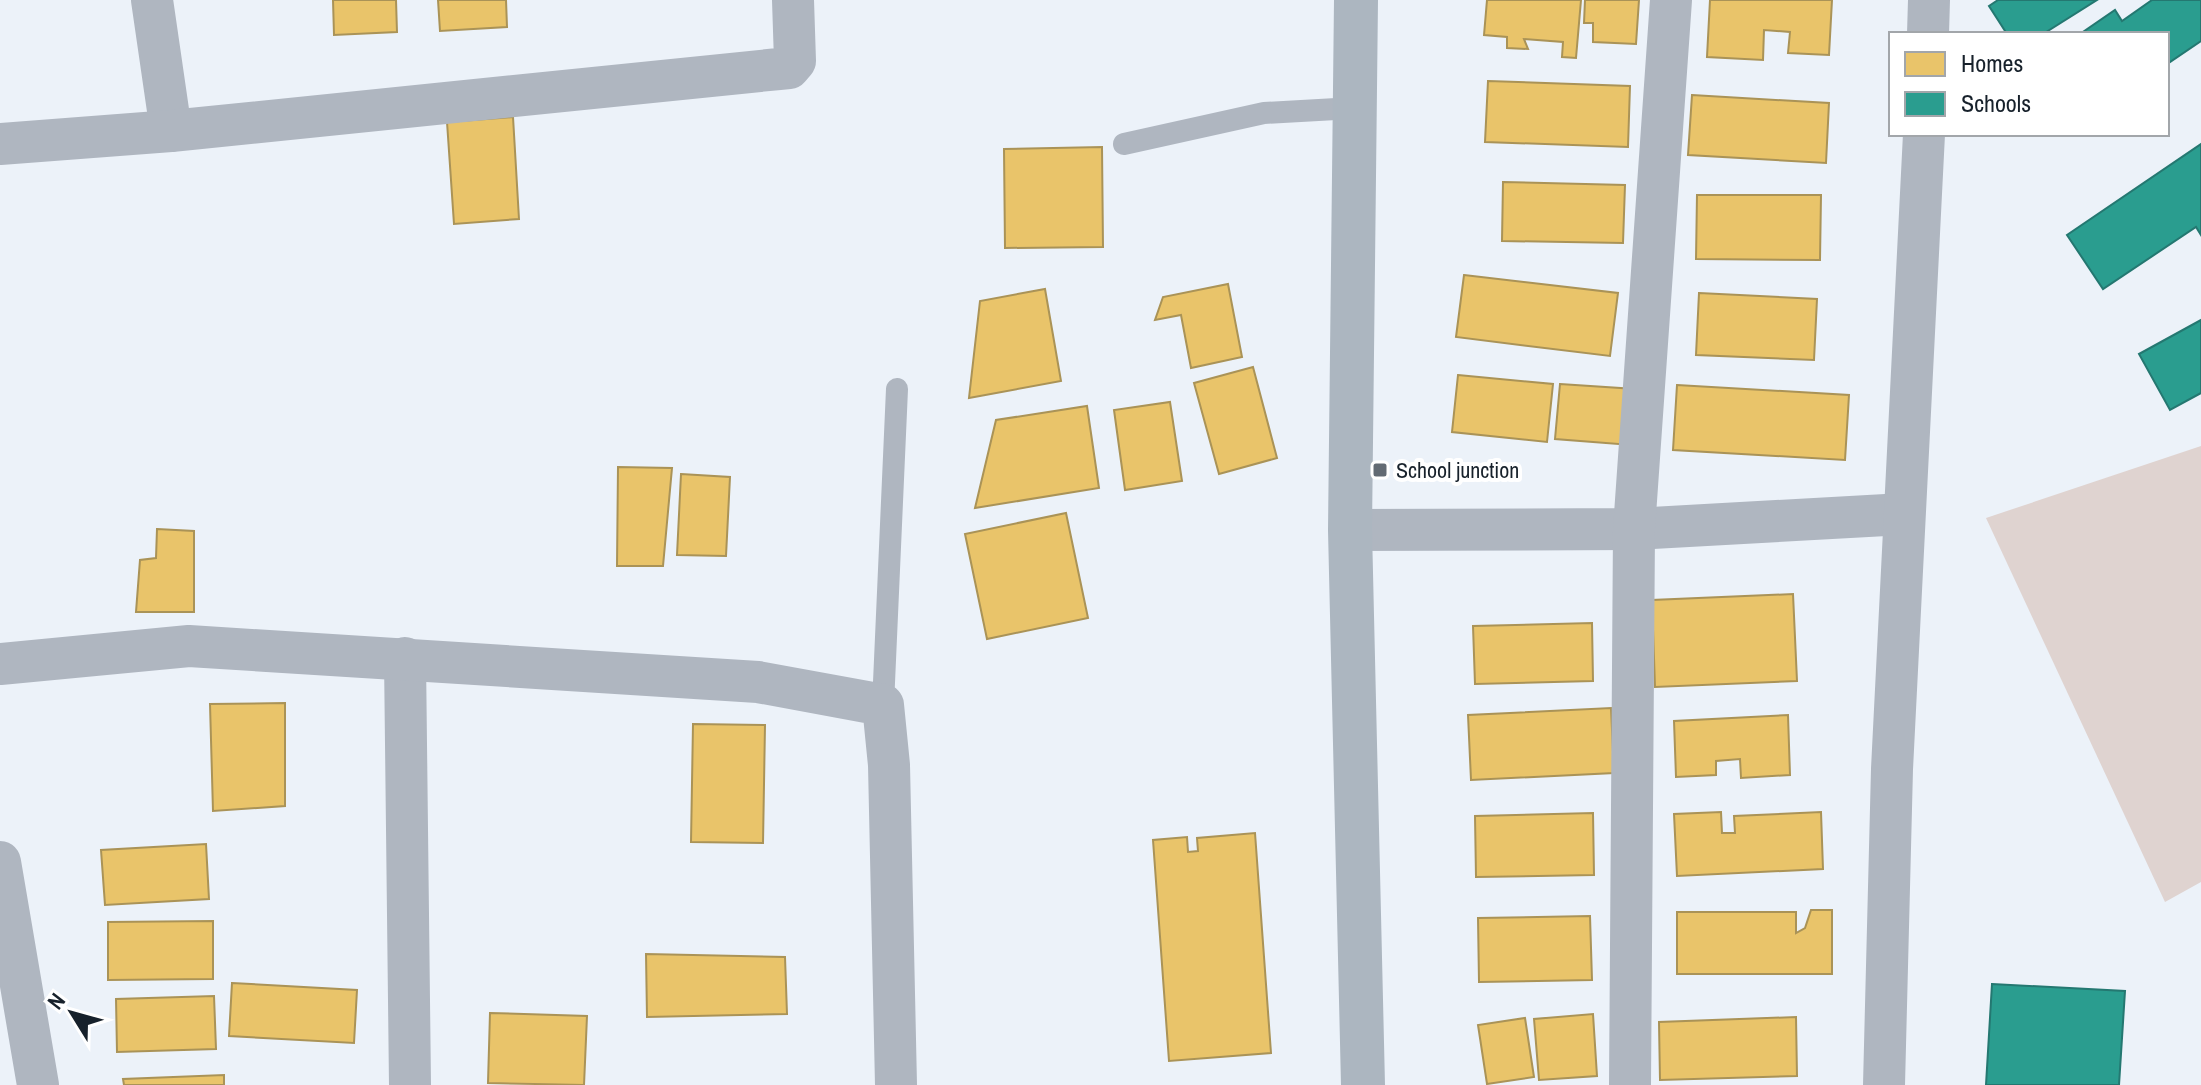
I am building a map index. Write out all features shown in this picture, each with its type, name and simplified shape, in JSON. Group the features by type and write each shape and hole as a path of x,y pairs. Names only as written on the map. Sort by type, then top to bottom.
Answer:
{"street":[{"path":"152,0 171,131"},
{"path":"0,144 171,131 789,68 795,61 793,0"},
{"path":"1356,0 1350,530 1363,1085"},
{"path":"1630,1085 1634,529 1671,0"},
{"path":"1928,32 1929,0"},
{"path":"1884,1085 1892,769 1924,136"},
{"path":"1350,530 1634,529 1904,514"},
{"path":"0,664 189,646 758,682 883,705 889,765 896,1085"},
{"path":"405,658 410,1085"},
{"path":"0,865 30,1083"}],"lane":[{"path":"1124,144 1264,113 1354,108"},
{"path":"883,705 897,389"}],"shaded area":[{"path":"2201,446 2201,882 2165,902 1986,518"}],"building: Homes":[{"path":"333,0 396,0 397,32 334,35"},
{"path":"438,0 506,0 507,27 440,31"},
{"path":"1487,0 1581,0 1576,58 1562,57 1563,42 1524,39 1528,49 1507,48 1507,37 1484,35"},
{"path":"1585,0 1639,0 1636,44 1593,42 1593,23 1584,23"},
{"path":"1710,0 1832,0 1829,55 1788,53 1790,32 1764,30 1763,60 1707,57"},
{"path":"1488,81 1630,86 1628,147 1485,142"},
{"path":"1692,95 1829,103 1826,163 1688,155"},
{"path":"513,117 519,219 454,224 447,122"},
{"path":"1102,147 1103,247 1005,248 1004,149"},
{"path":"1503,182 1625,185 1623,243 1502,241"},
{"path":"1697,195 1821,195 1820,260 1696,259"},
{"path":"1464,275 1618,293 1610,356 1456,337"},
{"path":"1228,284 1242,357 1191,368 1181,315 1155,320 1163,297"},
{"path":"1045,289 1061,381 969,398 980,301"},
{"path":"1699,293 1817,299 1814,360 1696,355"},
{"path":"1253,367 1277,458 1219,474 1194,383"},
{"path":"1458,375 1553,384 1547,442 1452,432"},
{"path":"1560,384 1635,389 1631,445 1555,439"},
{"path":"1677,385 1849,395 1845,460 1673,450"},
{"path":"1170,402 1182,481 1125,490 1114,410"},
{"path":"1087,406 1099,488 975,508 996,420"},
{"path":"618,467 672,468 663,566 617,566"},
{"path":"681,474 730,477 726,556 677,555"},
{"path":"1066,513 1088,618 987,639 965,534"},
{"path":"157,529 194,531 194,612 136,612 140,560 156,558"},
{"path":"1793,594 1797,681 1655,687 1652,600"},
{"path":"1592,623 1593,681 1475,684 1473,626"},
{"path":"285,703 285,806 213,811 210,704"},
{"path":"1611,708 1614,773 1471,780 1468,715"},
{"path":"1788,715 1790,775 1741,778 1740,759 1716,761 1716,775 1676,777 1674,721"},
{"path":"693,724 765,725 763,843 691,842"},
{"path":"1721,812 1722,833 1735,833 1734,816 1821,812 1823,869 1677,876 1674,814"},
{"path":"1593,813 1594,875 1476,877 1475,816"},
{"path":"1255,833 1271,1053 1169,1061 1153,840 1187,837 1188,852 1198,851 1197,838"},
{"path":"206,844 209,899 105,905 101,850"},
{"path":"1811,910 1832,910 1832,974 1677,974 1677,912 1796,912 1796,933 1805,928"},
{"path":"1590,916 1592,980 1479,982 1478,918"},
{"path":"213,921 213,979 108,980 108,922"},
{"path":"646,954 785,957 787,1014 647,1017"},
{"path":"232,983 357,990 354,1043 229,1036"},
{"path":"214,996 216,1049 117,1052 116,999"},
{"path":"490,1013 587,1016 584,1085 488,1083"},
{"path":"1593,1014 1597,1076 1539,1080 1534,1019"},
{"path":"1796,1017 1797,1076 1660,1080 1659,1022"},
{"path":"1525,1018 1534,1077 1487,1084 1478,1025"},
{"path":"224,1075 224,1085 124,1085 123,1079"}],"building: Schools":[{"path":"1998,0 2097,0 2046,32 2006,32 1989,6"},
{"path":"2152,0 2201,0 2201,41 2169,63 2169,32 2083,32 2115,10 2122,21"},
{"path":"2201,144 2201,235 2196,227 2103,289 2067,235"},
{"path":"2201,320 2201,393 2170,410 2139,354"},
{"path":"1992,984 2125,991 2119,1085 1986,1085"}],"place":[{"name":"School junction","path":"1380,470"}]}
